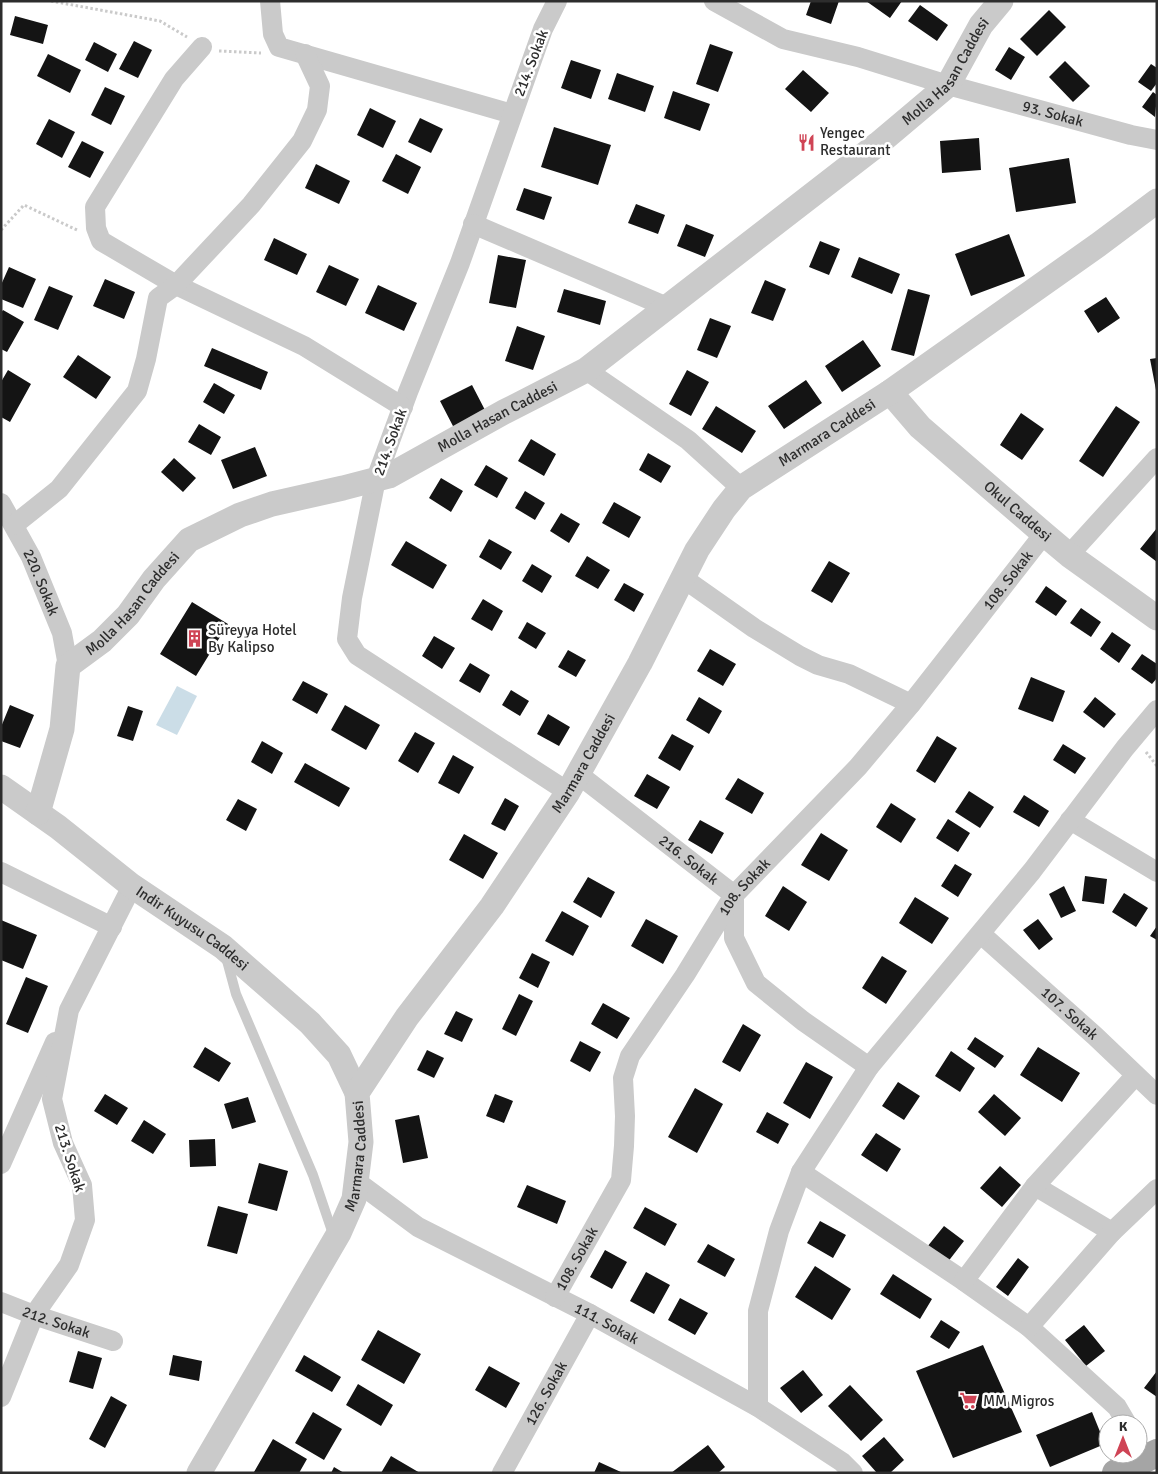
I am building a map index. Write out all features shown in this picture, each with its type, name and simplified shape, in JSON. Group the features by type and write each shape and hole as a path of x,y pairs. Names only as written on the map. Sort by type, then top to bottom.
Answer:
{"main road":[{"path":"1116,1473 1129,1464"}],"street":[{"path":"270,1 272,34 280,47 512,114"},
{"name":"214. Sokak","path":"558,1 543,29 460,263 402,407 376,479 352,598 347,639 357,655 573,783"},
{"name":"93. Sokak","path":"714,1 783,39 858,57 948,85 1157,140"},
{"name":"Molla Hasan Caddesi","path":"38,812 62,729 68,666 102,641 189,540 240,515 272,504 390,476 504,412 586,370 878,144 948,85 981,25 1001,1"},
{"path":"202,47 174,79 95,206 96,228 101,241 176,285 304,346 402,407"},
{"path":"14,525 59,489 137,391 146,359 158,298 176,285 251,205 302,141 317,110 320,86 304,54"},
{"name":"Marmara Caddesi","path":"199,1473 335,1241 354,1199 361,1142 358,1093 407,1016 492,906 573,783 640,663 697,550 724,509 741,488 890,392 1157,201"},
{"path":"473,224 667,307"},
{"path":"586,370 688,440 741,488"},
{"name":"Okul Caddesi","path":"890,392 920,427 1044,534 1069,555 1157,618"},
{"path":"1069,555 1157,458"},
{"name":"220. Sokak","path":"1,503 32,556 62,633 68,666"},
{"name":"108. Sokak","path":"555,1297 621,1180 625,1116 623,1078 630,1056 685,975 734,895 858,768 911,704 1044,534"},
{"path":"683,578 754,628 800,656 818,665 856,677 911,704"},
{"path":"758,1407 758,1311 780,1231 801,1172 869,1067 1032,871 1157,710"},
{"name":"216. Sokak","path":"573,783 734,895 734,938 756,983 803,1021 869,1067"},
{"name":"Indir Kuyusu Caddesi","path":"1,787 38,812 132,886 223,947 310,1023 339,1055 358,1093"},
{"path":"1070,820 1157,872"},
{"path":"1,872 112,927"},
{"name":"213. Sokak","path":"1,1397 34,1315 69,1265 85,1220 82,1185 63,1143 52,1099 69,1010 132,886"},
{"name":"107. Sokak","path":"981,934 1095,1036 1157,1095"},
{"path":"1,1164 69,1010"},
{"path":"964,1281 1035,1186 1135,1076"},
{"path":"801,1172 1029,1327 1117,1407 1121,1414"},
{"name":"111. Sokak","path":"356,1181 418,1227 590,1314 758,1407 842,1462 852,1473"},
{"path":"1035,1186 1112,1232"},
{"path":"1029,1327 1112,1232 1157,1189"},
{"name":"212. Sokak","path":"1,1302 113,1341"},
{"name":"126. Sokak","path":"502,1473 590,1314"}],"lane":[{"path":"223,947 236,994 314,1174 335,1241"}],"path":[{"path":"51,1 160,21 202,47 219,51 258,54 280,47"},
{"path":"1,230 24,205 101,241"}],"water":[{"path":"177,686 197,696 177,735 156,725"}],"building":[{"path":"811,1 839,1 831,24 806,15"},
{"path":"866,1 902,1 890,18"},
{"path":"920,5 948,25 937,41 908,21"},
{"path":"1049,10 1066,27 1037,56 1020,39"},
{"path":"15,16 48,25 43,44 10,35"},
{"path":"134,41 152,50 138,78 119,69"},
{"path":"94,42 117,54 108,72 85,60"},
{"path":"710,44 733,52 718,92 696,84"},
{"path":"1009,47 1025,57 1011,80 995,70"},
{"path":"48,54 81,70 70,93 37,76"},
{"path":"571,60 601,70 591,99 561,88"},
{"path":"1065,61 1090,86 1073,102 1049,77"},
{"path":"1151,64 1157,68 1157,83 1151,91 1138,82"},
{"path":"803,70 829,93 811,112 785,89"},
{"path":"617,73 654,86 645,112 608,99"},
{"path":"105,87 125,96 111,125 91,115"},
{"path":"673,91 710,104 700,131 664,118"},
{"path":"1153,92 1157,95 1155,117 1142,107"},
{"path":"370,108 396,121 383,148 357,135"},
{"path":"420,118 443,129 431,153 408,142"},
{"path":"49,119 75,132 62,158 36,144"},
{"path":"554,127 611,145 598,185 541,167"},
{"path":"979,138 981,170 942,173 940,141"},
{"path":"82,141 104,152 90,178 68,167"},
{"path":"396,154 421,167 408,194 382,181"},
{"path":"1069,158 1076,203 1016,212 1009,168"},
{"path":"316,164 350,181 339,204 305,188"},
{"path":"524,188 552,197 544,220 516,210"},
{"path":"636,204 665,215 658,234 628,223"},
{"path":"686,224 714,235 705,257 677,246"},
{"path":"1009,234 1025,276 971,296 955,254"},
{"path":"274,238 307,254 297,275 264,260"},
{"path":"820,241 840,249 829,275 809,267"},
{"path":"498,255 526,260 516,308 489,303"},
{"path":"859,257 900,274 892,294 851,277"},
{"path":"329,265 359,279 346,306 316,292"},
{"path":"9,267 36,279 23,308 1,299 1,285"},
{"path":"105,279 135,292 124,319 93,306"},
{"path":"765,280 786,289 773,321 751,313"},
{"path":"378,285 417,303 404,331 365,313"},
{"path":"49,286 73,296 58,330 34,320"},
{"path":"564,289 606,301 600,325 557,312"},
{"path":"908,289 930,295 914,356 891,350"},
{"path":"1106,297 1120,318 1098,333 1084,311"},
{"path":"3,310 24,322 7,352 1,349 1,313"},
{"path":"710,318 731,326 717,358 697,350"},
{"path":"517,326 545,336 533,370 505,361"},
{"path":"863,340 881,366 842,392 825,366"},
{"path":"212,348 268,372 261,390 204,366"},
{"path":"78,355 111,377 96,399 63,377"},
{"path":"1157,358 1157,390 1156,390 1150,359"},
{"path":"8,370 31,384 10,422 1,417 1,382"},
{"path":"687,370 709,382 691,416 669,404"},
{"path":"806,380 822,403 784,429 768,406"},
{"path":"214,383 235,395 224,414 203,402"},
{"path":"472,385 486,412 454,428 440,401"},
{"path":"716,406 756,431 742,453 702,429"},
{"path":"1116,406 1140,422 1103,477 1079,461"},
{"path":"1021,413 1044,429 1022,460 1000,445"},
{"path":"199,424 221,437 211,455 188,442"},
{"path":"531,439 556,454 544,476 518,461"},
{"path":"255,447 267,476 233,489 221,460"},
{"path":"648,453 671,466 661,483 639,470"},
{"path":"174,458 196,478 183,492 161,472"},
{"path":"486,465 508,478 497,498 474,485"},
{"path":"441,478 463,491 451,512 429,498"},
{"path":"525,491 545,503 535,520 515,508"},
{"path":"614,502 641,517 629,538 602,523"},
{"path":"561,513 580,524 569,543 550,531"},
{"path":"1157,528 1157,562 1140,549"},
{"path":"489,539 512,552 501,570 479,557"},
{"path":"406,541 447,565 433,589 391,565"},
{"path":"587,556 610,570 598,589 575,576"},
{"path":"829,561 850,573 832,603 811,591"},
{"path":"532,564 552,576 542,593 522,581"},
{"path":"624,583 644,594 634,612 614,600"},
{"path":"1046,586 1067,601 1056,616 1035,602"},
{"path":"483,599 503,611 492,631 471,619"},
{"name":"Süreyya Hotel By Kalipso","path":"192,602 228,624 196,676 160,654"},
{"path":"1081,608 1101,622 1091,637 1070,623"},
{"path":"527,622 546,633 536,649 518,638"},
{"path":"1112,632 1131,645 1119,663 1100,649"},
{"path":"434,636 455,648 442,669 422,656"},
{"path":"710,649 736,664 723,686 697,671"},
{"path":"568,650 586,660 576,677 558,667"},
{"path":"1142,654 1157,664 1157,678 1152,684 1131,669"},
{"path":"470,663 490,675 480,693 459,681"},
{"path":"1031,677 1065,691 1053,722 1018,709"},
{"path":"303,681 328,694 317,714 292,700"},
{"path":"511,690 529,701 520,716 502,705"},
{"path":"699,697 722,711 709,734 686,720"},
{"path":"1095,697 1116,714 1104,728 1083,712"},
{"path":"10,705 34,715 20,748 1,741 1,727"},
{"path":"345,705 380,725 366,750 331,730"},
{"path":"128,706 143,711 133,741 117,736"},
{"path":"548,714 570,727 559,746 537,734"},
{"path":"415,732 435,743 418,773 398,761"},
{"path":"672,734 694,746 680,771 658,758"},
{"path":"937,736 957,748 935,783 916,771"},
{"path":"262,741 283,753 272,774 251,762"},
{"path":"1063,744 1086,758 1075,774 1053,760"},
{"path":"453,755 474,767 459,794 438,783"},
{"path":"305,763 350,788 339,807 294,782"},
{"path":"647,774 670,787 657,809 634,796"},
{"path":"738,778 764,793 752,814 725,799"},
{"path":"969,791 994,807 980,828 955,812"},
{"path":"1024,795 1049,811 1039,827 1013,812"},
{"path":"505,798 519,806 505,831 491,824"},
{"path":"238,799 257,809 246,831 226,820"},
{"path":"891,803 916,819 901,843 876,827"},
{"path":"948,819 970,833 958,852 936,838"},
{"path":"700,820 724,833 712,854 688,840"},
{"path":"821,833 848,850 829,881 801,865"},
{"path":"464,834 498,853 483,879 449,860"},
{"path":"955,864 972,874 958,897 941,886"},
{"path":"1085,876 1107,879 1104,904 1082,901"},
{"path":"588,877 615,892 601,918 573,902"},
{"path":"783,886 807,902 789,931 765,916"},
{"path":"1064,886 1076,911 1061,918 1049,894"},
{"path":"1124,893 1148,908 1136,927 1112,912"},
{"path":"915,897 949,918 932,944 899,923"},
{"path":"562,911 589,926 573,956 545,941"},
{"path":"646,919 678,936 663,964 631,946"},
{"path":"1038,919 1053,939 1039,950 1023,930"},
{"path":"1,920 37,935 23,969 1,960"},
{"path":"1157,926 1157,940 1150,936"},
{"path":"532,953 550,962 538,988 519,978"},
{"path":"882,956 907,971 886,1004 862,988"},
{"path":"26,977 48,986 28,1033 6,1024"},
{"path":"519,994 533,1001 516,1036 502,1029"},
{"path":"603,1003 630,1018 617,1039 591,1024"},
{"path":"456,1011 473,1019 462,1042 444,1034"},
{"path":"743,1024 761,1035 740,1072 722,1062"},
{"path":"975,1037 1004,1056 995,1068 967,1049"},
{"path":"580,1041 601,1052 590,1072 570,1061"},
{"path":"205,1047 231,1063 219,1082 193,1067"},
{"path":"1038,1047 1080,1073 1062,1102 1020,1075"},
{"path":"427,1050 444,1058 434,1078 417,1070"},
{"path":"951,1051 975,1068 960,1092 935,1076"},
{"path":"806,1062 833,1077 810,1119 783,1103"},
{"path":"898,1082 920,1096 904,1120 882,1106"},
{"path":"695,1088 723,1104 697,1153 668,1137"},
{"path":"105,1094 128,1108 117,1125 94,1111"},
{"path":"495,1094 513,1101 504,1123 486,1116"},
{"path":"994,1094 1021,1118 1005,1136 978,1112"},
{"path":"248,1097 256,1122 232,1129 224,1104"},
{"path":"767,1112 789,1124 778,1144 756,1132"},
{"path":"419,1115 428,1158 403,1163 395,1120"},
{"path":"144,1120 166,1134 153,1154 131,1141"},
{"path":"876,1133 901,1149 887,1172 861,1155"},
{"path":"215,1139 216,1166 190,1167 189,1140"},
{"path":"259,1163 288,1171 277,1211 248,1203"},
{"path":"1000,1166 1021,1185 1002,1207 980,1188"},
{"path":"527,1185 566,1201 557,1224 517,1207"},
{"path":"218,1206 248,1214 237,1254 207,1246"},
{"path":"645,1207 677,1224 665,1246 633,1228"},
{"path":"820,1221 846,1235 833,1258 807,1243"},
{"path":"944,1226 964,1241 947,1263 927,1247"},
{"path":"708,1244 735,1259 725,1277 697,1262"},
{"path":"605,1250 627,1262 612,1289 590,1277"},
{"path":"1018,1258 1029,1267 1008,1296 996,1287"},
{"path":"815,1266 851,1289 832,1320 795,1297"},
{"path":"646,1272 670,1285 654,1314 630,1301"},
{"path":"893,1274 932,1299 920,1319 880,1294"},
{"path":"680,1298 708,1313 695,1335 668,1320"},
{"path":"941,1320 960,1332 949,1349 930,1337"},
{"path":"1084,1325 1105,1351 1086,1366 1065,1340"},
{"path":"378,1330 421,1354 404,1384 361,1360"},
{"name":"MM Migros","path":"983,1345 1022,1432 953,1458 916,1371"},
{"path":"78,1351 102,1358 93,1389 69,1382"},
{"path":"173,1355 202,1361 199,1381 169,1375"},
{"path":"304,1355 341,1377 332,1392 295,1371"},
{"path":"489,1366 520,1383 506,1408 475,1390"},
{"path":"803,1370 823,1395 801,1413 780,1388"},
{"path":"1157,1371 1157,1397 1144,1388"},
{"path":"358,1384 393,1405 381,1426 346,1405"},
{"path":"850,1385 883,1420 861,1441 828,1406"},
{"path":"111,1396 127,1405 105,1448 89,1439"},
{"path":"313,1412 342,1429 324,1460 295,1443"},
{"path":"1092,1412 1098,1427 1098,1447 1050,1467 1036,1435"},
{"path":"884,1437 904,1460 890,1473 877,1473 862,1456"},
{"path":"273,1439 307,1459 299,1473 254,1472"},
{"path":"708,1445 725,1467 718,1473 671,1473"},
{"path":"391,1456 420,1473 381,1473"},
{"path":"599,1462 623,1473 594,1473"},
{"path":"334,1467 344,1473 331,1473"}],"place":[{"name":"Yengec Restaurant","path":"806,142"},
{"name":"Süreyya Hotel By Kalipso","path":"194,639"},
{"name":"MM Migros","path":"969,1401"}]}
